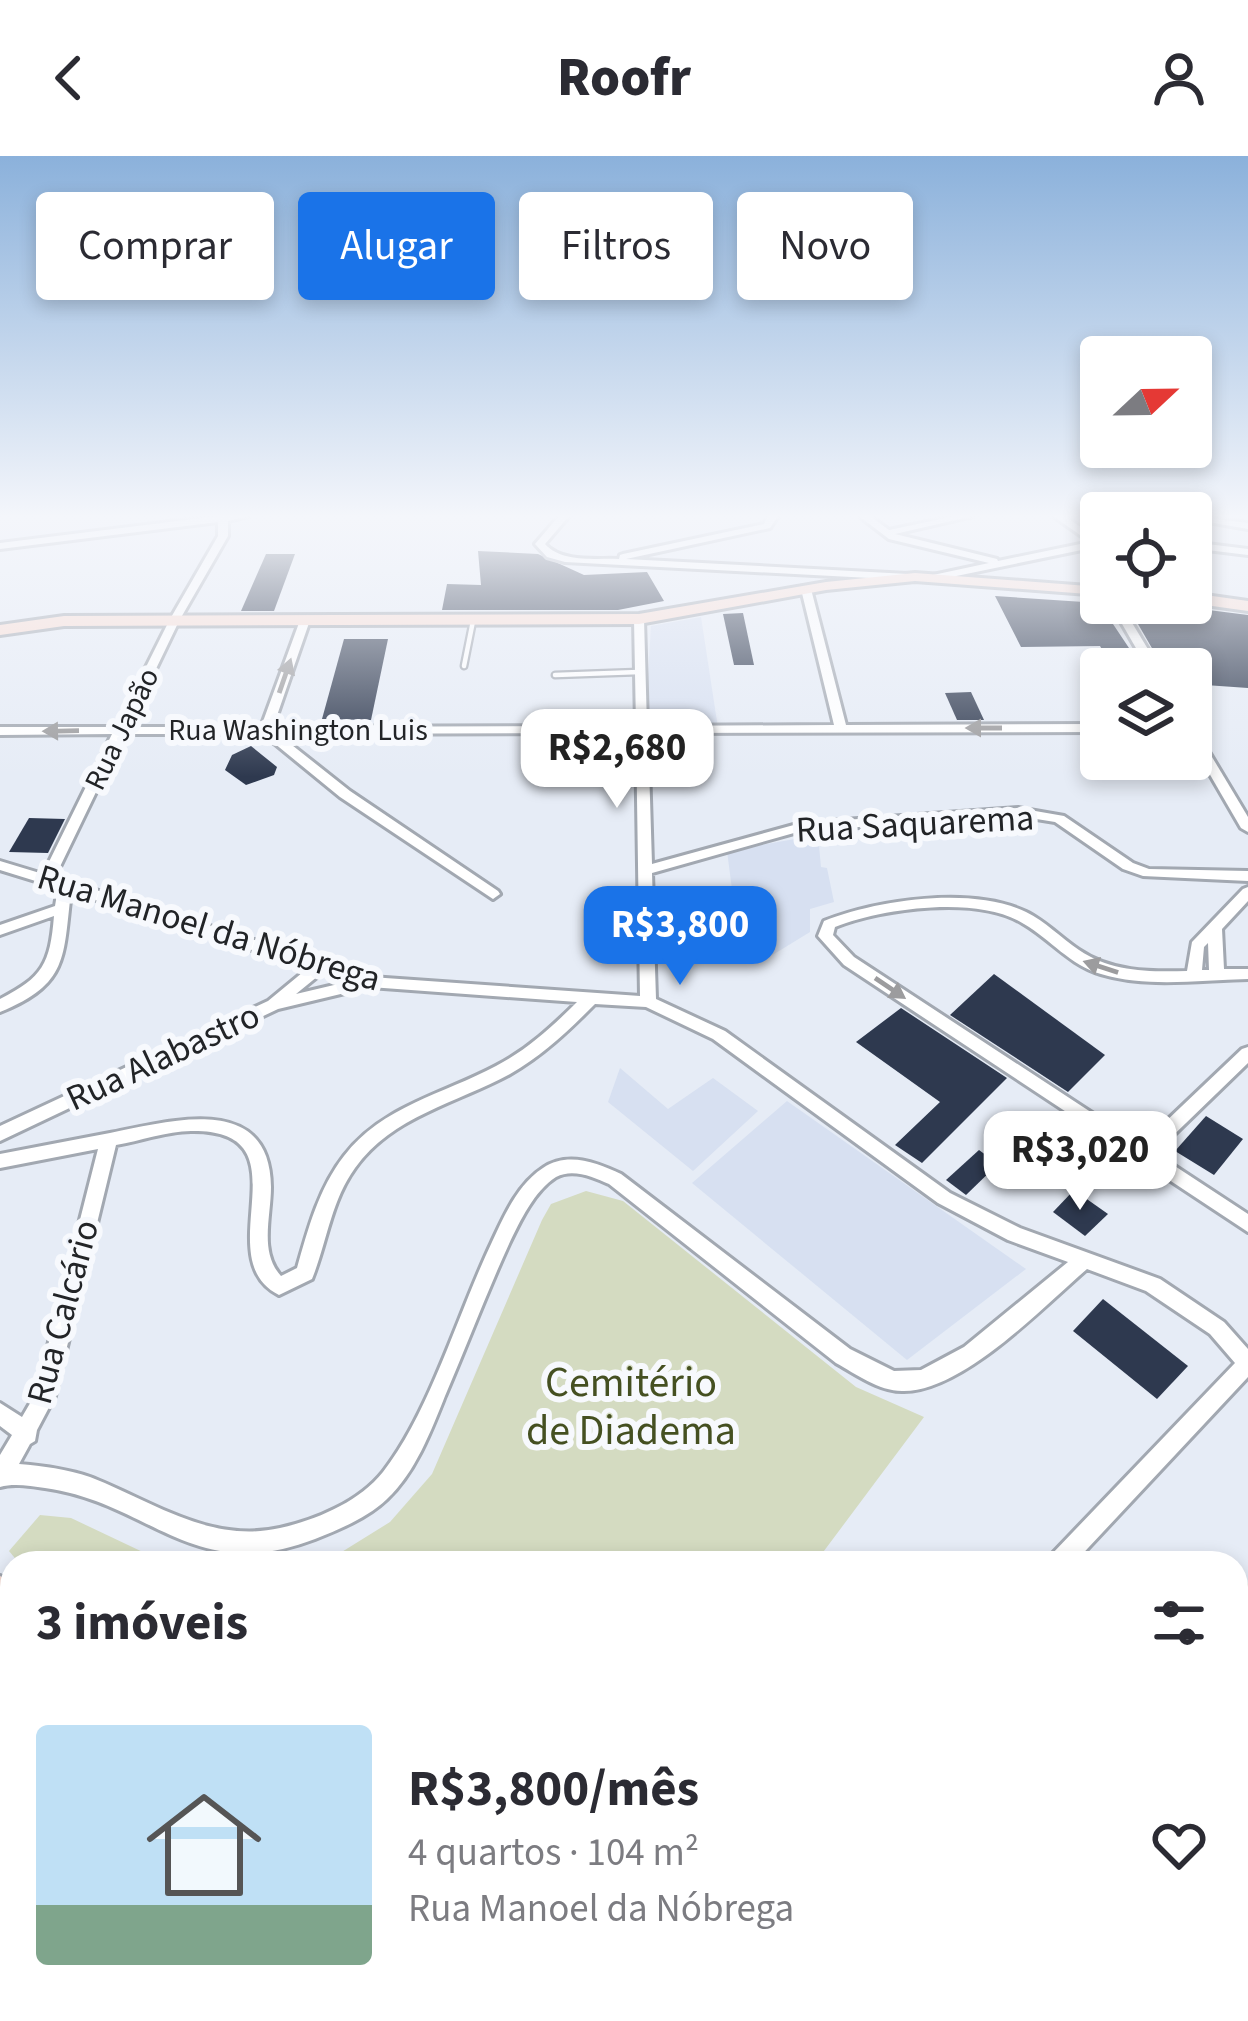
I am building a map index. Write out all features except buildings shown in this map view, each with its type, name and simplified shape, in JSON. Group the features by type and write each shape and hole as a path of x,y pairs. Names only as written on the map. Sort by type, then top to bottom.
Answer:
{"main road":[{"path":"0,630 46,622 304,622 351,616 639,619 728,603"}],"street":[{"name":"Rua Japão","path":"56,881 184,603"},
{"path":"810,603 841,728"},
{"path":"639,619 648,1002"},
{"path":"304,622 266,730 276,743 345,794 493,894"},
{"name":"Rua Washington Luis","path":"0,731 1080,728"},
{"path":"1212,767 1248,828"},
{"name":"Rua Saquarema","path":"644,871 818,824 1018,812 1059,819 1128,866 1148,873 1248,876"},
{"name":"Rua Manoel da Nóbrega","path":"0,865 371,982 648,1002 718,1035 944,1198 1014,1234 1153,1285 1217,1328 1248,1363"},
{"path":"0,1006 35,986 60,957 56,881"},
{"path":"1194,974 1194,953 1248,892"},
{"path":"1248,974 1127,975 1103,970 1084,962 1022,915 1004,908 942,905 857,914 829,923 825,936 850,962 1248,1224"},
{"path":"0,930 61,909"},
{"path":"1214,930 1217,973"},
{"name":"Rua Alabastro","path":"0,1134 273,1006 319,968"},
{"path":"273,1006 371,982"},
{"path":"0,1161 190,1124 213,1124 240,1135 264,1168 258,1250 262,1273 279,1287 305,1273 328,1198 352,1158 380,1131 418,1107 507,1068 547,1041 592,997"},
{"path":"1143,1154 1248,1053"},
{"name":"Rua Calcário","path":"1,1474 28,1434 45,1396 109,1140"},
{"path":"1,1474 85,1486 208,1541 244,1546 281,1539 354,1507 386,1485 425,1423 516,1208 550,1172 572,1165 615,1179 843,1356 875,1375 906,1383 934,1377 958,1362 1085,1259"},
{"path":"1070,1551 1248,1363"},
{"path":"0,1413 28,1434"}],"lane":[{"path":"464,666 473,620"},
{"path":"555,675 639,672"}],"shaded area":[{"path":"701,617 718,728 645,728 651,626"},
{"path":"818,835 821,867 827,868 834,902 810,909 810,932 758,964 740,951 727,851"},
{"path":"620,1068 668,1109 713,1078 758,1111 693,1171 608,1102"},
{"path":"787,1101 1026,1269 907,1360 692,1183"}],"green space":[{"name":"Cemitério de Diadema","path":"586,1191 623,1201 856,1387 924,1417 824,1551 343,1551 390,1522 432,1474 551,1204"},
{"path":"40,1515 71,1518 141,1551 9,1551"}]}
